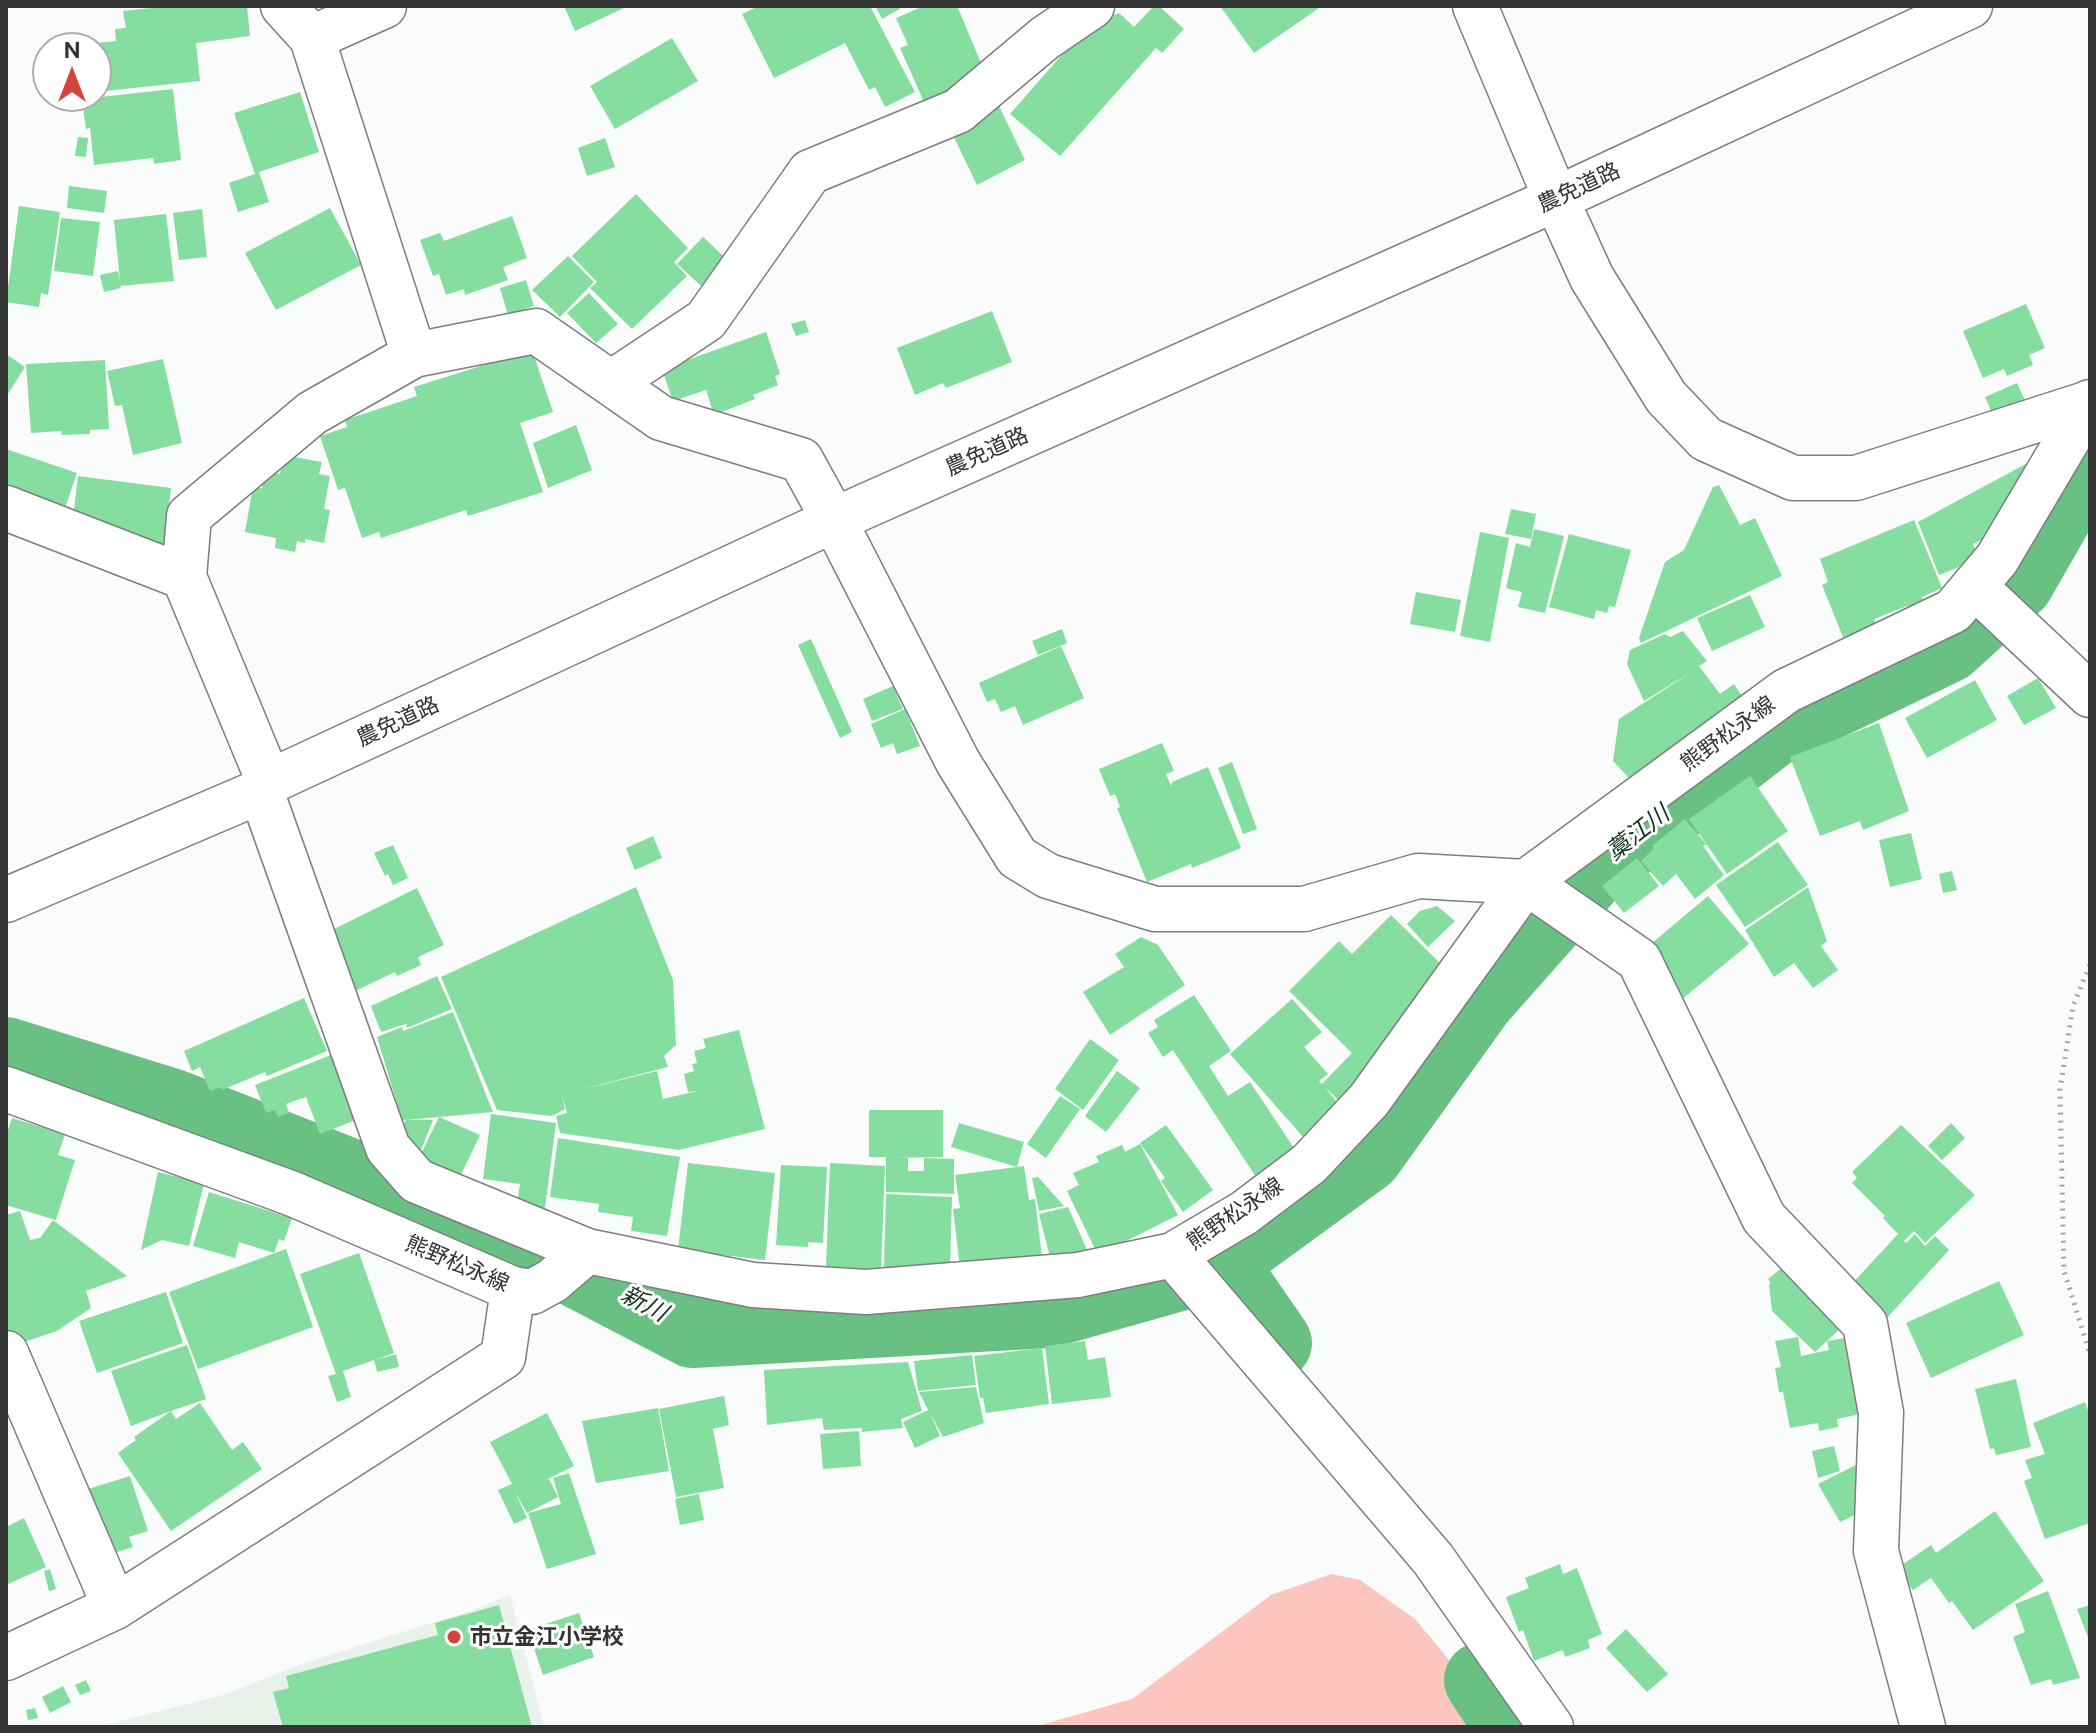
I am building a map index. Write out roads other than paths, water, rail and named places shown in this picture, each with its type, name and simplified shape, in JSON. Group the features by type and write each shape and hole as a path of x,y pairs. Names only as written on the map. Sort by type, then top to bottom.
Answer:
{"street":[{"path":"283,6 312,38 414,355"},
{"path":"312,38 384,6"},
{"path":"611,383 706,320 810,172 958,111 1044,22 1092,6"},
{"path":"1475,6 1592,278 1666,397 1706,439 1793,478 1856,478 2090,402"},
{"name":"農免道路","path":"6,900 265,786 834,520 1556,199 1970,6"},
{"path":"6,1658 115,1607 503,1357 557,1270 417,1181 388,1148 265,786 184,577 189,516 312,413 414,355 536,331 661,418 801,460 958,762 1017,857 1048,876 1155,909 1304,909 1418,876 1548,897 1639,960 1764,1218 1865,1324 1881,1413 1876,1551 1923,1727"},
{"name":"熊野松永線","path":"6,1089 293,1194 557,1270 866,1292 1078,1275 1173,1255 1244,1213 1309,1164 1548,897 1786,691 1953,611 1990,601 1997,559 2090,402"},
{"path":"6,508 184,577"},
{"path":"1990,601 2090,695"},
{"path":"1173,1255 1433,1559 1551,1727"},
{"path":"6,1353 115,1607"}],"waterway":[{"name":"新川","path":"6,1055 173,1107 547,1254 693,1330 1048,1310 1218,1262 1365,1155 1477,999 1593,868 1772,729 1947,645 2016,582 2090,453"},
{"name":"新川","path":"1218,1262 1274,1343"},
{"name":"新川","path":"1482,1680 1513,1727"}],"place":[{"name":"市立金江小学校","path":"454,1637"}],"water label":[{"name":"藁江川","path":"1638,833"}]}
